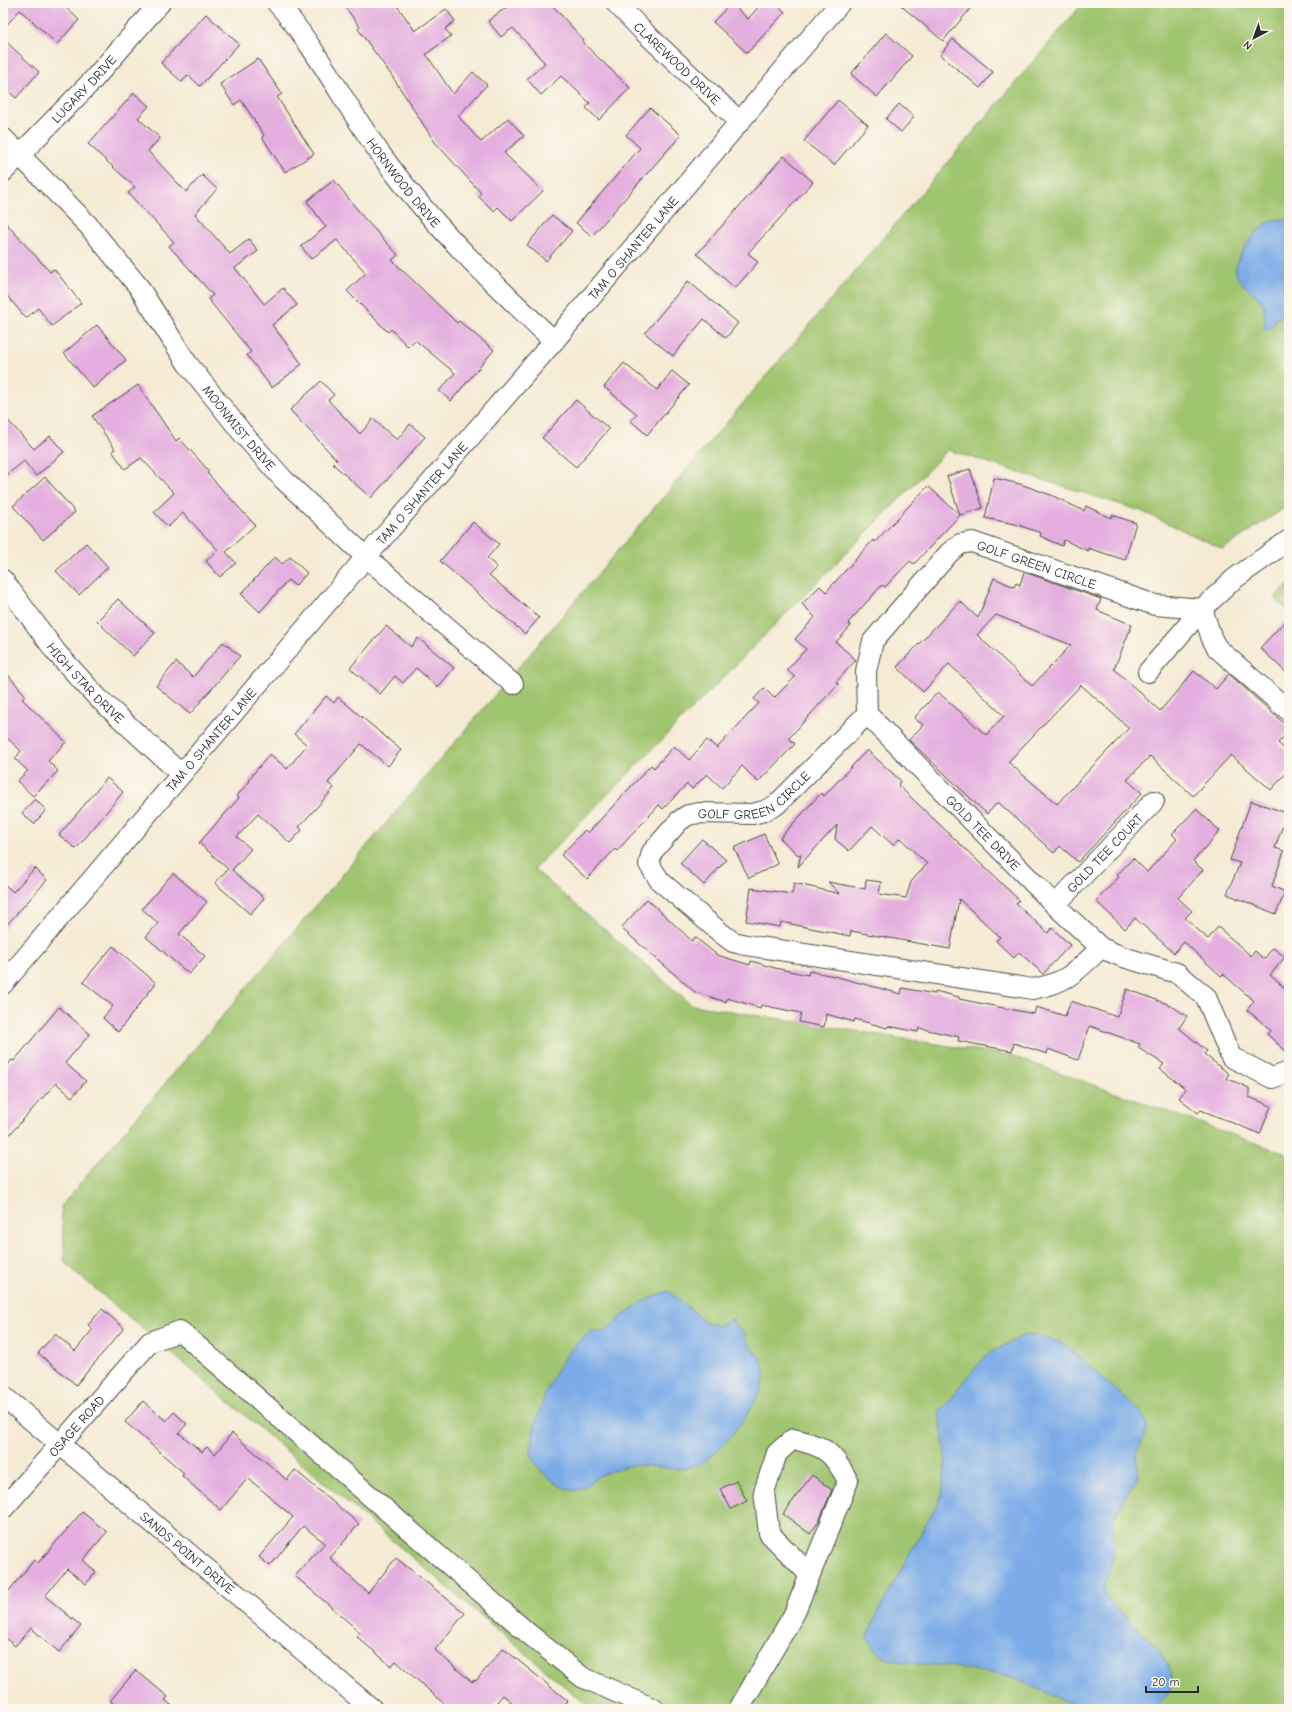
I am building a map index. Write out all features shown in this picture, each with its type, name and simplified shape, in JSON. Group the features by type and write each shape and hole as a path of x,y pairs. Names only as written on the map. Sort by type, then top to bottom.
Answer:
{"street":[{"name":"LUGARY DRIVE","path":"3,172 92,81 160,3"},
{"name":"HORNWOOD DRIVE","path":"277,3 299,32 379,152 408,192 478,268 554,341"},
{"name":"CLAREWOOD DRIVE","path":"616,3 641,29 740,122"},
{"name":"TAM O SHANTER LANE","path":"3,984 366,557 554,341 840,3"},
{"name":"MOONMIST DRIVE","path":"3,138 88,225 138,286 187,363 249,441 283,479 366,557 513,684"},
{"path":"1148,672 1202,609 1234,579 1289,540"},
{"name":"GOLF GREEN CIRCLE","path":"1102,948 1070,977 1052,986 1033,989 733,942 660,881 649,864 652,852 679,820 688,814 752,814 764,811 776,805 867,714 866,671 873,641 948,553 960,544 972,542 1156,605 1202,609"},
{"name":"HIGH STAR DRIVE","path":"3,580 56,652 92,691 181,774"},
{"path":"1202,609 1212,639 1217,648 1289,711"},
{"name":"GOLD TEE DRIVE","path":"867,714 1055,905 1102,948"},
{"name":"GOLD TEE COURT","path":"1055,905 1154,801"},
{"path":"1102,948 1123,957 1177,973 1206,997 1231,1057 1272,1078 1289,1072"},
{"name":"OSAGE ROAD","path":"3,1509 59,1443 150,1342 180,1332 529,1634 582,1677 654,1709"},
{"name":"SANDS POINT DRIVE","path":"3,1396 372,1709"},
{"path":"739,1709 794,1614 810,1575 848,1480 839,1464 820,1446 793,1439 777,1453 764,1492 769,1533 810,1575"}],"green space":[{"path":"1083,3 1289,3 1289,505 1223,549 1141,511 948,450 534,869 692,1005 1012,1056 1289,1155 1289,1709 591,1709 65,1263 61,1206"},
{"path":"1289,585 1289,611 1274,598"}],"water":[{"path":"1289,219 1289,315 1275,319 1273,327 1264,331 1265,314 1262,304 1238,278 1236,267 1248,242 1261,228 1274,220"},
{"path":"669,1291 704,1321 719,1326 733,1318 734,1325 742,1331 748,1343 759,1357 765,1368 763,1384 757,1397 739,1426 728,1439 705,1461 696,1466 680,1469 641,1465 624,1467 601,1475 578,1490 565,1488 544,1474 532,1456 531,1448 533,1435 544,1397 556,1371 572,1348 593,1330 604,1333 617,1320 642,1302"},
{"path":"1025,1335 1041,1337 1064,1344 1141,1412 1147,1423 1145,1435 1136,1454 1139,1477 1120,1506 1113,1525 1113,1554 1104,1585 1104,1592 1113,1606 1148,1639 1167,1664 1172,1677 1170,1690 1155,1709 1083,1709 1014,1678 956,1667 887,1660 873,1648 868,1638 873,1621 942,1495 946,1457 939,1413 988,1354"}],"building":[{"path":"3,3 61,3 79,20 57,44 20,10 3,29"},
{"path":"342,3 395,3 415,31 446,9 455,21 445,29 451,36 426,54 453,94 473,72 487,85 458,116 481,142 508,118 524,136 504,153 543,191 512,221 498,207 494,211 478,196 481,193 434,141 392,76 358,29 360,27"},
{"path":"512,3 550,3 584,40 582,42 630,88 599,120 586,108 590,103 561,76 541,95 527,79 545,63 513,28 501,37 488,21"},
{"path":"731,3 748,19 762,3 775,3 785,12 747,53 713,22"},
{"path":"898,3 975,3 943,41"},
{"path":"206,14 239,44 200,86 188,75 182,82 161,63"},
{"path":"886,33 912,56 877,97 851,74"},
{"path":"3,39 39,72 16,98 3,86"},
{"path":"953,39 993,72 980,88 940,55"},
{"path":"258,59 282,94 277,97 314,154 285,172 262,137 264,135 241,100 234,105 220,84"},
{"path":"134,93 149,106 138,118 160,138 148,151 186,192 202,175 217,189 195,214 230,254 249,239 258,251 235,268 264,304 283,288 297,305 272,325 302,364 272,388 247,355 251,352 208,299 213,295 169,246 174,242 128,193 135,187 88,144"},
{"path":"838,100 868,125 834,165 804,141"},
{"path":"899,104 914,117 901,132 886,119"},
{"path":"650,108 681,135 592,236 576,223 640,148 626,135"},
{"path":"784,156 813,182 748,253 758,262 735,288 697,254"},
{"path":"334,180 364,218 398,255 392,260 457,323 459,321 494,350 451,401 439,391 455,373 415,340 408,347 391,329 388,332 347,291 366,273 337,240 311,259 301,246 326,227 307,201"},
{"path":"552,215 572,231 546,261 527,245"},
{"path":"3,220 50,272 54,269 81,303 52,326 38,308 26,318 3,291"},
{"path":"688,281 738,323 726,338 704,319 673,356 645,333"},
{"path":"97,325 126,360 93,388 64,353"},
{"path":"624,363 657,390 672,371 689,385 647,435 631,421 637,414 604,387"},
{"path":"321,381 334,395 328,400 360,434 373,419 397,440 410,424 425,437 371,498 333,464 337,460 290,410"},
{"path":"138,385 176,441 179,438 209,471 207,473 255,525 226,552 236,563 220,577 206,561 218,550 183,513 168,527 154,512 174,493 141,458 125,469 112,451 115,449 92,416"},
{"path":"576,400 609,429 576,467 542,438"},
{"path":"3,415 34,449 50,436 64,452 36,476 24,461 3,478"},
{"path":"970,469 983,508 960,515 947,476"},
{"path":"45,477 75,512 43,540 13,506"},
{"path":"994,478 1020,484 1051,495 1084,511 1086,506 1111,518 1112,515 1136,523 1125,560 1088,548 1088,551 1064,540 1062,546 1040,536 1041,533 1015,524 985,518"},
{"path":"928,486 960,515 914,564 910,561 885,587 882,585 848,623 851,626 836,642 856,660 836,682 838,684 789,738 795,744 758,782 742,766 722,788 707,774 692,789 687,784 663,809 659,805 617,851 615,849 587,879 561,855 585,830 588,833 651,765 654,768 674,746 689,760 707,740 717,748 759,703 754,699 764,688 774,698 795,677 787,670 806,649 795,639 815,617 802,604 820,586 826,592 873,540 875,542"},
{"path":"473,522 499,544 487,558 497,567 489,575 539,618 525,634 440,561"},
{"path":"86,543 108,567 79,595 56,571"},
{"path":"275,557 282,564 290,557 307,573 295,586 288,580 260,612 241,594"},
{"path":"1024,572 1101,599 1097,610 1132,625 1114,669 1160,711 1194,671 1216,689 1229,674 1289,728 1289,731 1278,743 1289,753 1289,770 1271,790 1231,755 1193,796 1150,756 1127,780 1142,793 1078,862 1060,846 1054,853 998,802 987,814 909,740 923,725 914,718 938,692 986,735 1004,716 949,664 923,692 897,667 960,601 978,618 994,578 1014,587 1016,583 1020,585","holes":["996,615 1071,645 1032,686 977,635","1081,685 1129,728 1057,804 1008,762"]},
{"path":"118,599 155,633 133,656 97,621"},
{"path":"1289,617 1289,675 1260,648"},
{"path":"386,626 411,647 418,638 454,668 438,687 416,668 403,683 395,676 380,694 350,668"},
{"path":"223,642 240,656 190,714 156,686 176,662 193,677"},
{"path":"3,669 26,696 22,699 66,742 48,761 58,771 33,796 17,781 28,771 15,759 21,751 3,734"},
{"path":"326,696 334,703 338,697 401,750 388,766 361,744 328,783 334,788 299,827 302,830 290,843 258,814 237,837 251,849 232,870 264,898 250,914 215,883 228,869 199,843 239,798 237,796 250,781 248,780 270,754 287,769 307,745 294,734"},
{"path":"867,750 901,781 898,785 1019,900 1016,904 1048,933 1052,928 1070,945 1043,974 1019,952 1014,958 996,941 1000,937 959,899 950,949 851,931 850,936 781,922 780,927 746,921 751,888 792,894 794,883 840,894 828,882 865,889 866,880 881,882 879,894 906,898 911,882 927,864 900,838 893,845 872,826 849,851 835,839 837,825 798,867 801,854 798,855 780,838 821,793 824,796"},
{"path":"107,778 123,792 76,849 59,835"},
{"path":"35,799 46,810 34,824 22,813"},
{"path":"1251,801 1287,813 1275,848 1284,851 1272,886 1285,892 1276,914 1227,894 1240,863 1230,860"},
{"path":"1196,809 1220,831 1193,861 1203,870 1178,898 1192,911 1185,918 1208,939 1218,927 1251,956 1255,951 1264,959 1273,948 1285,957 1270,975 1289,992 1289,1054 1267,1034 1271,1030 1247,1010 1254,1001 1223,974 1221,976 1184,942 1174,953 1135,918 1125,929 1096,901 1119,877 1117,875 1133,858 1147,872 1177,839 1172,834"},
{"path":"764,834 778,864 749,878 734,848"},
{"path":"702,839 726,860 704,885 680,863"},
{"path":"35,868 47,880 3,929 3,883 13,892"},
{"path":"173,873 207,902 179,934 205,956 189,974 146,937 158,923 142,909"},
{"path":"647,899 692,941 695,937 717,955 750,965 751,961 808,975 809,971 834,976 901,994 902,988 935,994 935,991 959,997 959,999 1034,1014 1036,1007 1065,1016 1071,1001 1117,1017 1127,989 1170,1005 1187,1016 1179,1028 1207,1051 1204,1054 1229,1074 1226,1078 1249,1088 1249,1097 1271,1106 1260,1134 1201,1110 1198,1113 1179,1098 1186,1089 1160,1069 1164,1064 1138,1048 1140,1044 1090,1026 1078,1060 1048,1049 1047,1054 1014,1043 1012,1051 958,1041 959,1037 919,1028 918,1032 888,1026 887,1028 855,1019 854,1022 826,1014 824,1027 799,1022 801,1013 761,1005 760,1008 727,998 726,1002 695,992 621,928"},
{"path":"113,946 156,983 118,1032 103,1018 113,1006 83,982"},
{"path":"59,1007 90,1034 65,1063 86,1081 72,1097 56,1083 3,1142 3,1070 12,1060 14,1061"},
{"path":"102,1309 124,1328 76,1385 38,1353 55,1334 75,1351 93,1329 88,1325"},
{"path":"143,1401 166,1421 174,1412 187,1424 179,1433 202,1452 207,1447 215,1454 232,1433 287,1480 295,1470 359,1524 330,1558 368,1593 396,1558 465,1613 435,1650 472,1682 474,1680 476,1681 503,1648 568,1701 561,1709 520,1709 503,1695 491,1709 450,1709 396,1661 391,1666 356,1636 360,1632 295,1576 325,1543 303,1526 270,1566 259,1557 293,1517 248,1478 221,1510 182,1476 184,1473 125,1422"},
{"path":"812,1475 832,1490 819,1521 810,1534 783,1514"},
{"path":"736,1481 747,1501 731,1509 720,1489"},
{"path":"82,1512 107,1532 83,1560 96,1572 86,1584 67,1569 45,1596 81,1626 59,1652 31,1628 15,1646 3,1636 3,1598 34,1560 38,1563"},
{"path":"136,1670 168,1697 165,1700 176,1709 108,1709 113,1703 110,1701"}]}
